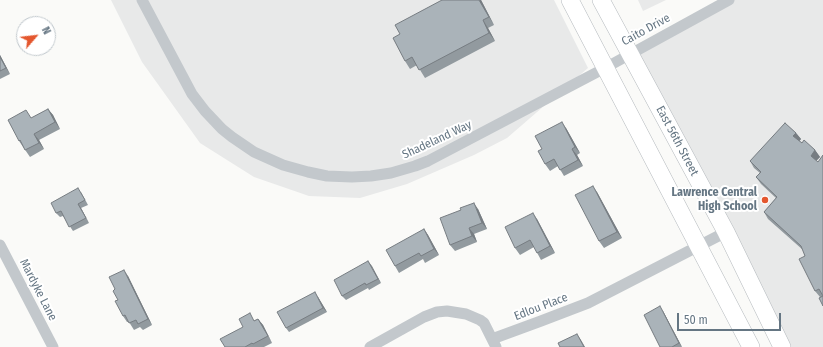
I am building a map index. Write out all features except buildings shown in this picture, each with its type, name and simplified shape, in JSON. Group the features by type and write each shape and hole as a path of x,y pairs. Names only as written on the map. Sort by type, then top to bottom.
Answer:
{"main road":[{"name":"East 56th Street","path":"570,0 618,61 726,232 782,347"},
{"name":"East 56th Street","path":"601,0 618,61 698,246 751,347"}],"street":[{"name":"Shadeland Way","path":"142,0 192,94 202,108 222,129 243,145 265,158 301,171 327,176 371,176 391,173 415,166 435,158 618,61"},
{"name":"Caito Drive","path":"618,61 729,0"},
{"name":"Edlou Place","path":"370,347 424,316 444,312 466,314 480,320 484,323 494,343 541,321 588,303 726,232"},
{"name":"Mardyke Lane","path":"0,245 53,347"}],"shaded area":[{"path":"111,0 554,0 588,68 507,138 474,155 407,184 360,198 309,196 254,177 200,143 142,62"},
{"path":"638,0 666,0 643,11"},
{"name":"Lawrence Central High School","path":"729,0 823,0 823,347 782,347 630,54"}],"place":[{"name":"Lawrence Central High School","path":"765,200"}]}
